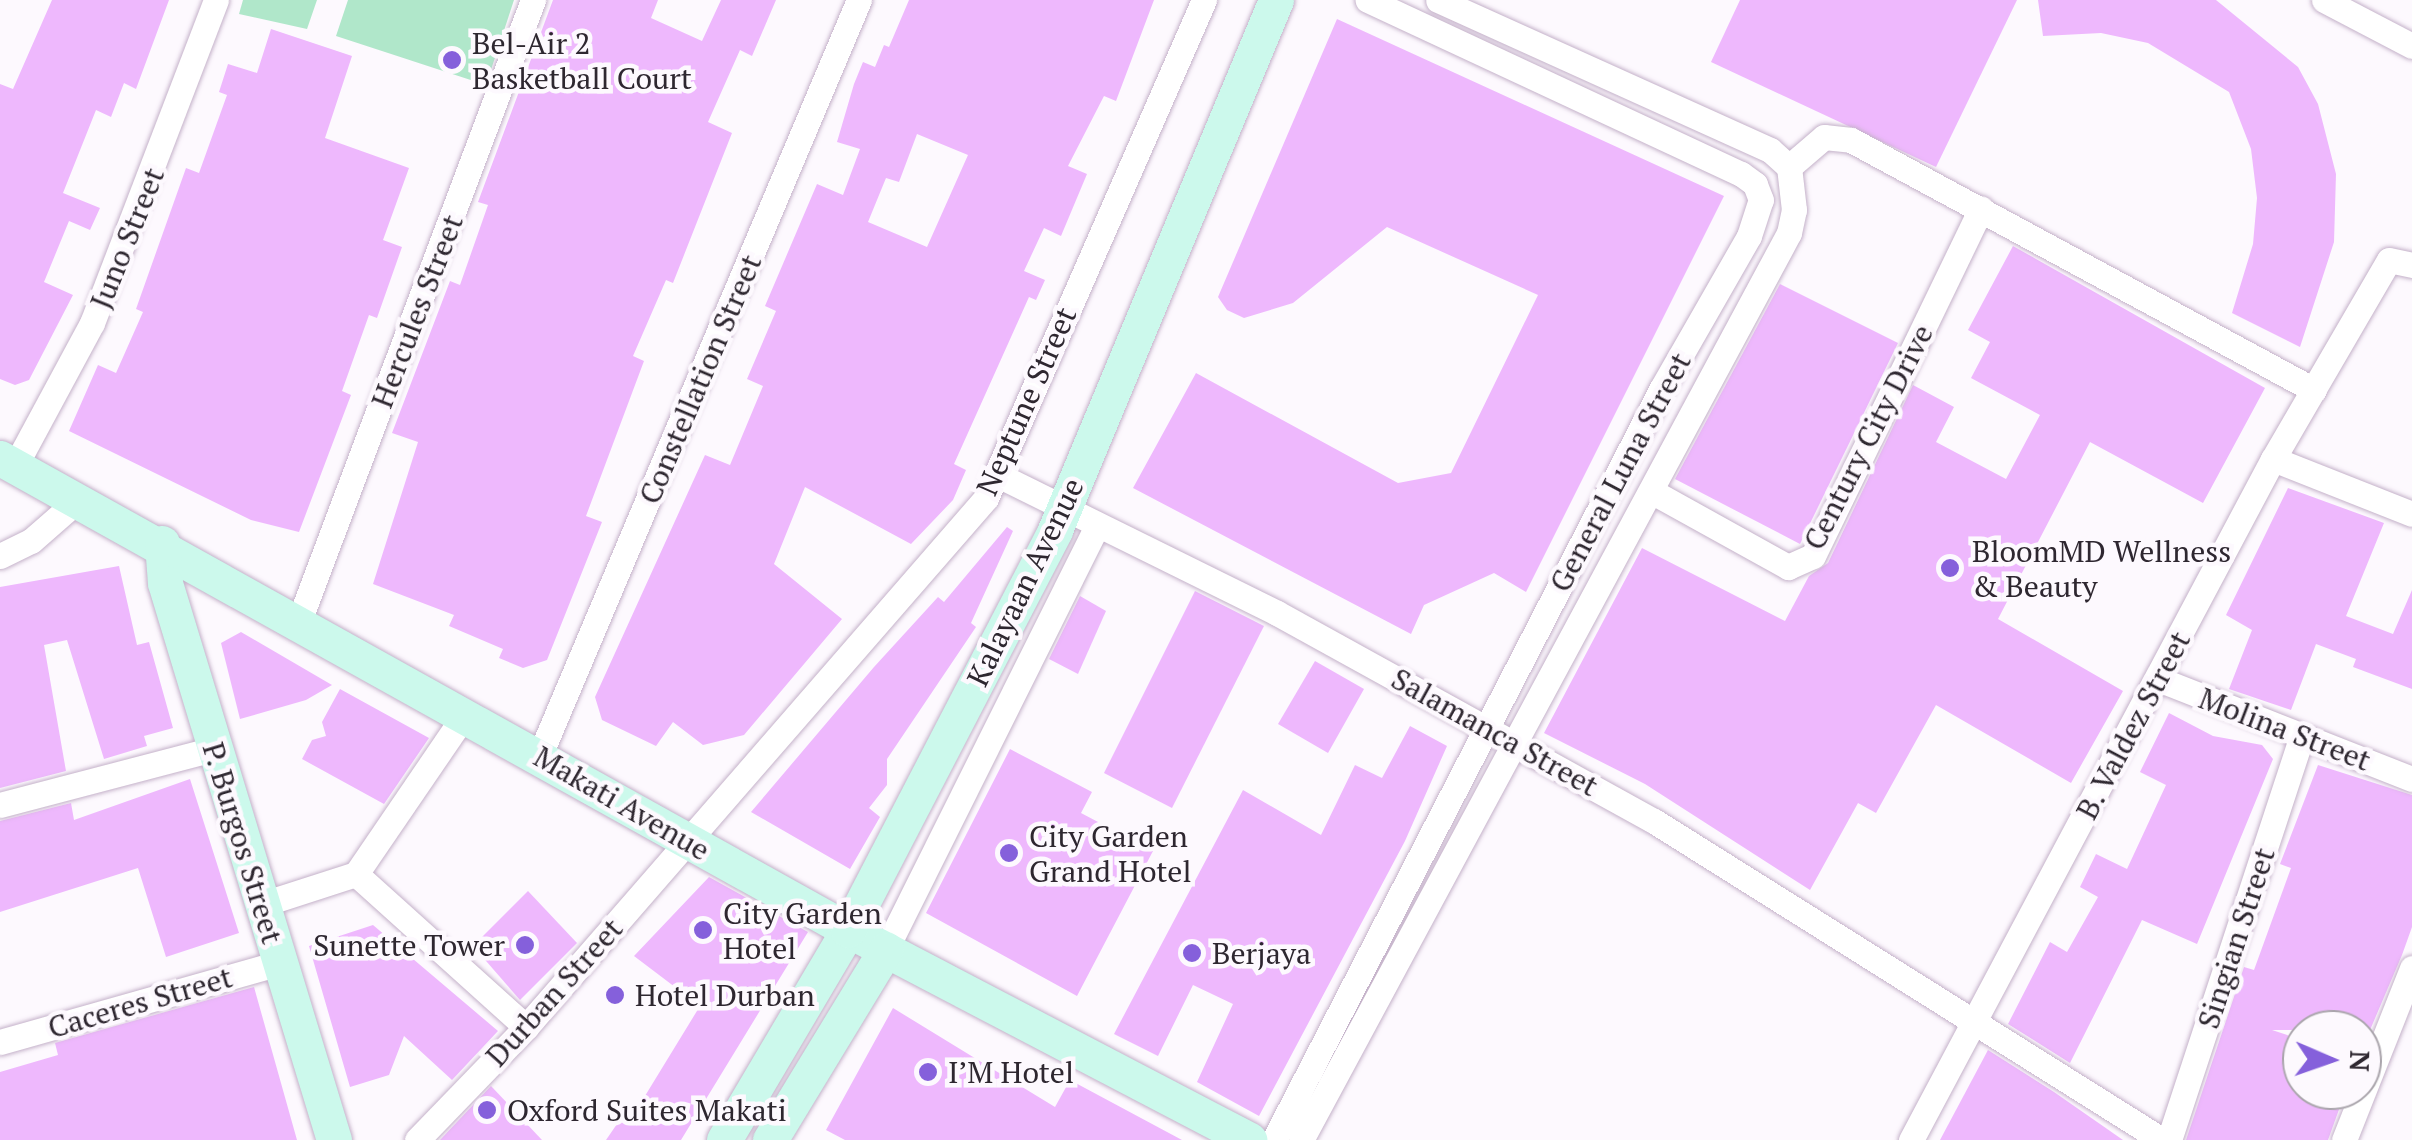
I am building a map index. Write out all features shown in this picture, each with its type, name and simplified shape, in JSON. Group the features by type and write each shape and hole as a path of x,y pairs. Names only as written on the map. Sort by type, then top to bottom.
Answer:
{"main road":[{"name":"Kalayaan Avenue","path":"724,1140 848,930 1064,508 1276,0"},
{"name":"Makati Avenue","path":"7,462 162,543 848,930 1249,1140"},
{"name":"P. Burgos Street","path":"162,543 165,583 334,1140"},
{"name":"Kalayaan Avenue","path":"781,1137 886,949"}],"street":[{"name":"Juno Street","path":"7,462 92,323 216,0"},
{"name":"Hercules Street","path":"299,620 533,0"},
{"name":"Constellation Street","path":"539,756 859,0"},
{"name":"Neptune Street","path":"688,841 986,498 1204,0"},
{"name":"General Luna Street","path":"1274,1140 1588,531 1749,236 1760,200 1755,184 1741,174 1368,0"},
{"path":"1438,0 1770,150 1790,167 1824,137 1852,140 1982,208 2125,292 2314,390"},
{"path":"2324,0 2412,46"},
{"path":"1536,78 1548,50"},
{"name":"General Luna Street","path":"1301,1140 1788,233 1794,210 1790,167"},
{"name":"Century City Drive","path":"1651,491 1788,567 1813,556 1982,208"},
{"name":"B. Valdez Street","path":"1911,1140 2273,460 2314,390 2400,263"},
{"path":"2273,460 2412,514"},
{"name":"Salamanca Street","path":"996,474 1488,727 1654,820 1978,1020 2162,1140"},
{"path":"0,556 31,541 79,498"},
{"name":"Kalayaan Avenue","path":"886,949 1097,526"},
{"path":"1588,531 1621,548"},
{"name":"Molina Street","path":"2158,680 2412,779"},
{"path":"263,904 356,874 465,714"},
{"name":"Singian Street","path":"2170,1140 2302,736"},
{"path":"0,805 214,750"},
{"name":"Durban Street","path":"417,1140 526,1027 688,841"},
{"path":"356,874 526,1027"},
{"name":"Caceres Street","path":"0,1042 280,963"},
{"path":"2344,1140 2412,968"}],"green space":[{"path":"243,0 317,0 307,29 239,14"},
{"name":"Bel-Air 2 Basketball Court","path":"348,0 514,0 486,85 336,36"}],"building":[{"path":"52,0 169,0 136,89 124,83 111,117 96,110 63,193 100,208 90,230 69,221 44,282 73,295 29,380 15,385 0,379 0,84 13,89"},
{"path":"553,0 658,0 651,18 702,41 721,0 776,0 752,56 740,50 708,122 732,133 673,283 666,280 633,356 644,361 586,516 602,522 547,660 523,668 499,658 503,649 449,626 454,615 373,584 418,442 392,433 450,281 460,285 488,205 478,202"},
{"path":"909,0 1154,0 1116,101 1104,96 1068,166 1087,174 1061,236 1044,228 1024,271 1045,280 1036,300 1029,297 954,464 966,470 953,500 911,544 805,487 774,564 842,619 744,735 703,745 673,722 656,746 602,720 595,697 705,455 730,465 763,386 747,379 776,311 765,306 817,184 843,195 860,149 837,142 854,84 863,62 875,67 884,45 889,47","holes":["917,134 968,155 927,247 868,222 886,178 899,182"]},
{"path":"1740,0 2017,0 1936,167 1711,62"},
{"path":"2038,0 2216,0 2298,67 2318,104 2336,174 2334,242 2300,347 2232,313 2253,244 2257,198 2251,149 2229,92 2148,43 2101,33 2043,36"},
{"path":"1337,19 1724,196 1526,592 1494,573 1424,605 1411,634 1133,488 1196,373 1398,483 1451,473 1538,295 1387,227 1293,303 1244,318 1227,310 1218,297"},
{"path":"271,29 352,56 325,138 409,168 383,240 402,247 377,318 369,315 342,391 351,395 299,532 251,520 69,431 98,365 116,373 143,312 136,309 186,168 199,173 227,95 219,92 228,64 257,73"},
{"path":"2013,246 2265,388 2203,503 2090,442 1998,619 2123,691 2071,783 1936,705 1876,813 1858,803 1810,890 1645,784 1544,733 1642,548 1785,621 1809,576 1828,563 1913,385 1954,407 1936,442 2006,479 2040,415 1971,378 1990,342 1968,330"},
{"path":"1780,284 1898,343 1800,544 1675,479"},
{"path":"2288,488 2384,523 2346,616 2393,634 2412,590 2412,689 2353,667 2356,659 2316,644 2291,710 2229,689 2252,630 2226,615"},
{"path":"1007,527 1013,531 971,623 976,627 887,759 887,785 869,808 880,817 850,869 751,812 874,667 938,597 944,602"},
{"path":"119,566 137,645 149,642 173,728 144,736 147,746 104,759 67,640 44,645 66,771 0,788 0,587"},
{"path":"1195,591 1264,626 1172,808 1104,773"},
{"path":"1080,596 1106,611 1078,674 1049,659"},
{"path":"241,632 332,685 306,700 240,719 221,643"},
{"path":"1315,661 1364,689 1328,753 1278,724"},
{"path":"340,689 429,738 384,804 302,759 312,740 326,736 322,722"},
{"path":"2169,713 2213,736 2262,745 2273,759 2197,944 2142,920 2070,1063 2008,1024 2050,942 2067,952 2098,897 2080,887 2096,854 2127,869 2166,785 2140,772"},
{"path":"1410,726 1447,746 1405,841 1259,1116 1197,1082 1233,1004 1193,985 1158,1056 1114,1034 1243,790 1321,835 1355,765 1382,778"},
{"path":"1010,749 1092,792 1081,813 1153,851 1077,996 926,913"},
{"path":"2318,765 2412,795 2412,927 2379,1010 2282,1010 2282,1030 2272,1030 2282,1033 2282,1110 2339,1110 2328,1140 2186,1140 2244,967 2254,970 2291,868 2280,864"},
{"path":"190,779 239,933 166,957 138,868 0,912 0,821 71,803 74,820"},
{"path":"709,877 808,932 681,1140 606,1140 630,1105 637,1109 700,1006 634,956"},
{"name":"Sunette Tower","path":"528,891 577,943 520,1000 473,946"},
{"path":"373,925 498,1031 452,1080 404,1036 389,1075 350,1087 309,946"},
{"path":"254,987 297,1140 0,1140 0,1072 58,1055 55,1043"},
{"name":"I’M Hotel","path":"893,1008 1055,1107 1070,1080 1182,1140 845,1140 826,1130"},
{"path":"1988,1050 2054,1092 2123,1140 1940,1140"},
{"name":"Oxford Suites Makati","path":"491,1086 542,1140 440,1140"}],"place":[{"name":"Bel-Air 2 Basketball Court","path":"452,60"},
{"name":"BloomMD Wellness & Beauty","path":"1950,568"},
{"name":"City Garden Grand Hotel","path":"1009,853"},
{"name":"City Garden Hotel","path":"703,930"},
{"name":"Sunette Tower","path":"525,945"},
{"name":"Berjaya","path":"1192,953"},
{"name":"Hotel Durban","path":"615,995"},
{"name":"I’M Hotel","path":"928,1072"},
{"name":"Oxford Suites Makati","path":"487,1110"}]}
